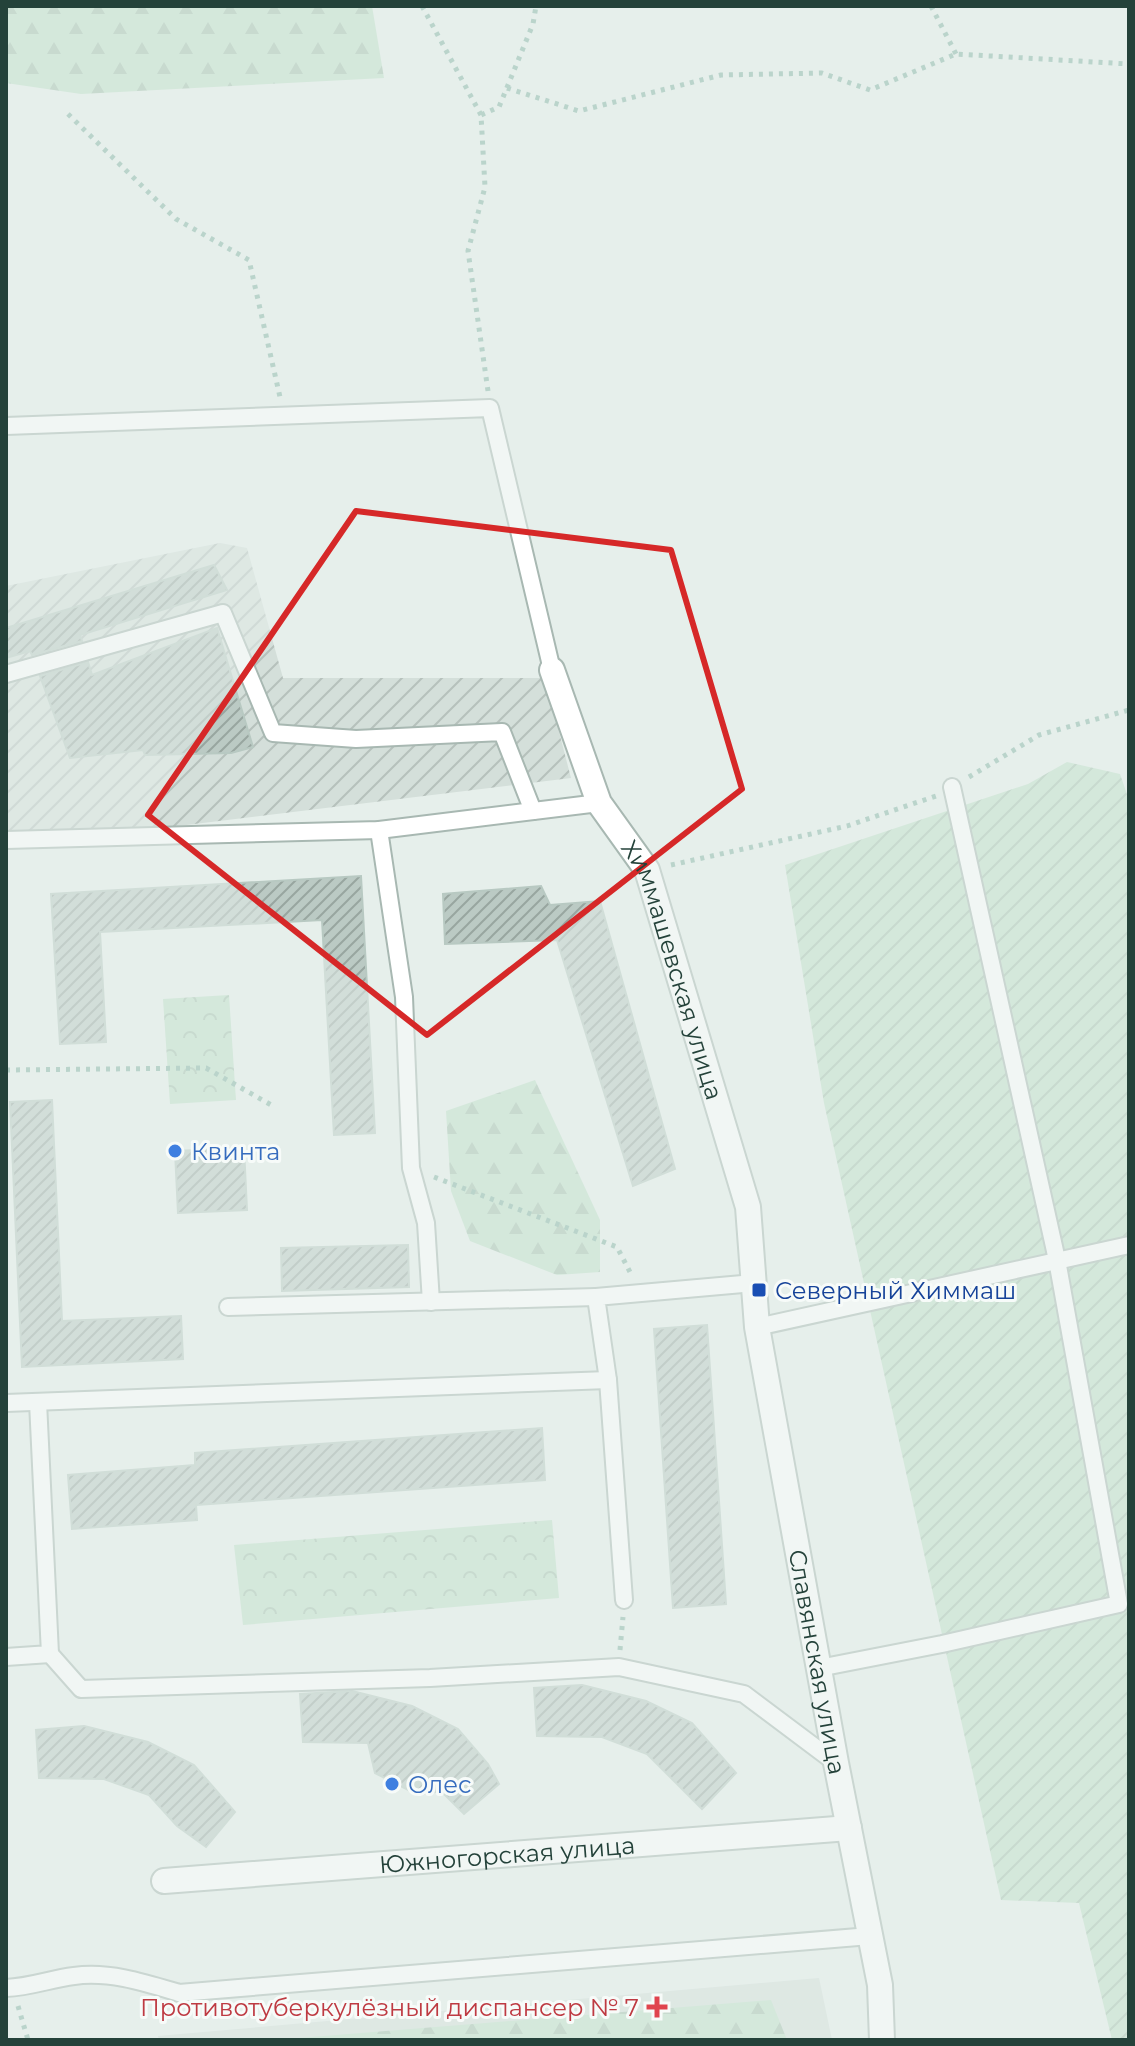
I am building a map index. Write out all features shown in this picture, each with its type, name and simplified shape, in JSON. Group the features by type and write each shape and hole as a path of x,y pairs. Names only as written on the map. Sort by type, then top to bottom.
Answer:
{"street":[{"name":"Химмашевская улица","path":"552,670 599,803 647,870 748,1207 754,1283"},
{"name":"Славянская улица","path":"754,1283 757,1327 836,1763 880,1985 882,2040"},
{"name":"Южногорская улица","path":"164,1881 849,1828"}],"lane":[{"path":"6,426 490,408 552,670"},
{"path":"6,674 223,613 273,733 356,739 502,732 533,811"},
{"path":"819,1668 1119,1604 1057,1260 952,787"},
{"path":"6,840 379,830 599,803"},
{"path":"379,830 404,997 411,1168 426,1223 431,1302"},
{"path":"757,1327 1129,1245"},
{"path":"228,1307 596,1297 754,1283"},
{"path":"596,1297 608,1380 624,1600"},
{"path":"6,1403 608,1380"},
{"path":"38,1402 50,1654 81,1689 430,1678 619,1667 744,1694 836,1763"},
{"path":"6,1657 50,1654"},
{"path":"6,1988 34,1987 75,1976 130,1978 179,1993 870,1936"}],"path":[{"path":"422,6 481,115 485,187 468,251 490,408"},
{"path":"481,115 499,107 533,24 536,6"},
{"path":"931,6 956,54"},
{"path":"507,88 579,111 721,75 822,73 870,90 956,54 1129,64"},
{"path":"68,114 176,219 249,260 285,416"},
{"path":"647,870 847,826 933,798 1039,735 1129,710"},
{"path":"6,1070 206,1068 273,1106"},
{"path":"411,1168 617,1247 641,1293"},
{"path":"619,1667 624,1600"}],"highlighted area":[{"path":"356,511 671,550 742,789 427,1035 148,815"}],"shaded area":[{"path":"220,543 247,548 283,678 545,678 571,778 6,847 6,586"},
{"name":"Противотуберкулёзный диспансер № 7","path":"819,1978 832,2040 159,2040 158,2036"}],"green space":[{"path":"6,6 372,6 384,78 81,94 6,83"},
{"path":"1067,762 1120,774 1129,800 1129,2040 1112,2040 1079,1903 1001,1900 824,1103 785,865 1028,784"},
{"path":"229,995 236,1100 170,1104 163,999"},
{"path":"535,1080 600,1220 600,1272 557,1275 470,1241 451,1191 446,1111"},
{"path":"552,1520 559,1598 243,1625 234,1545"},
{"path":"771,2000 787,2040 274,2040"}],"building":[{"path":"214,565 227,590 80,635 82,641 32,655 30,651 6,658 6,628"},
{"path":"217,628 253,747 231,753 145,755 143,750 70,758 40,676 88,662 92,675"},
{"path":"361,876 375,1133 334,1135 322,920 100,932 106,1042 60,1044 51,894"},
{"path":"541,886 550,905 600,901 675,1169 633,1186 557,940 445,944 443,894"},
{"path":"52,1100 62,1321 181,1316 183,1359 22,1367 10,1102"},
{"path":"244,1148 247,1210 178,1213 175,1151"},
{"path":"408,1245 409,1287 282,1291 281,1248"},
{"path":"707,1325 726,1604 673,1608 654,1329"},
{"path":"542,1428 545,1480 196,1505 197,1520 72,1529 68,1475 195,1465 195,1453"},
{"path":"582,1685 646,1701 692,1723 736,1773 702,1809 647,1754 602,1737 537,1736 534,1688"},
{"path":"352,1691 412,1706 458,1729 488,1764 499,1784 464,1814 441,1791 418,1795 375,1773 368,1743 303,1742 300,1694"},
{"path":"84,1726 148,1742 194,1765 235,1812 206,1847 177,1826 149,1795 104,1779 39,1778 36,1730"}],"place":[{"name":"Квинта","path":"175,1151"},
{"name":"Северный Химмаш","path":"759,1290"},
{"name":"Олес","path":"392,1784"},
{"name":"Противотуберкулёзный диспансер № 7","path":"657,2007"}]}
